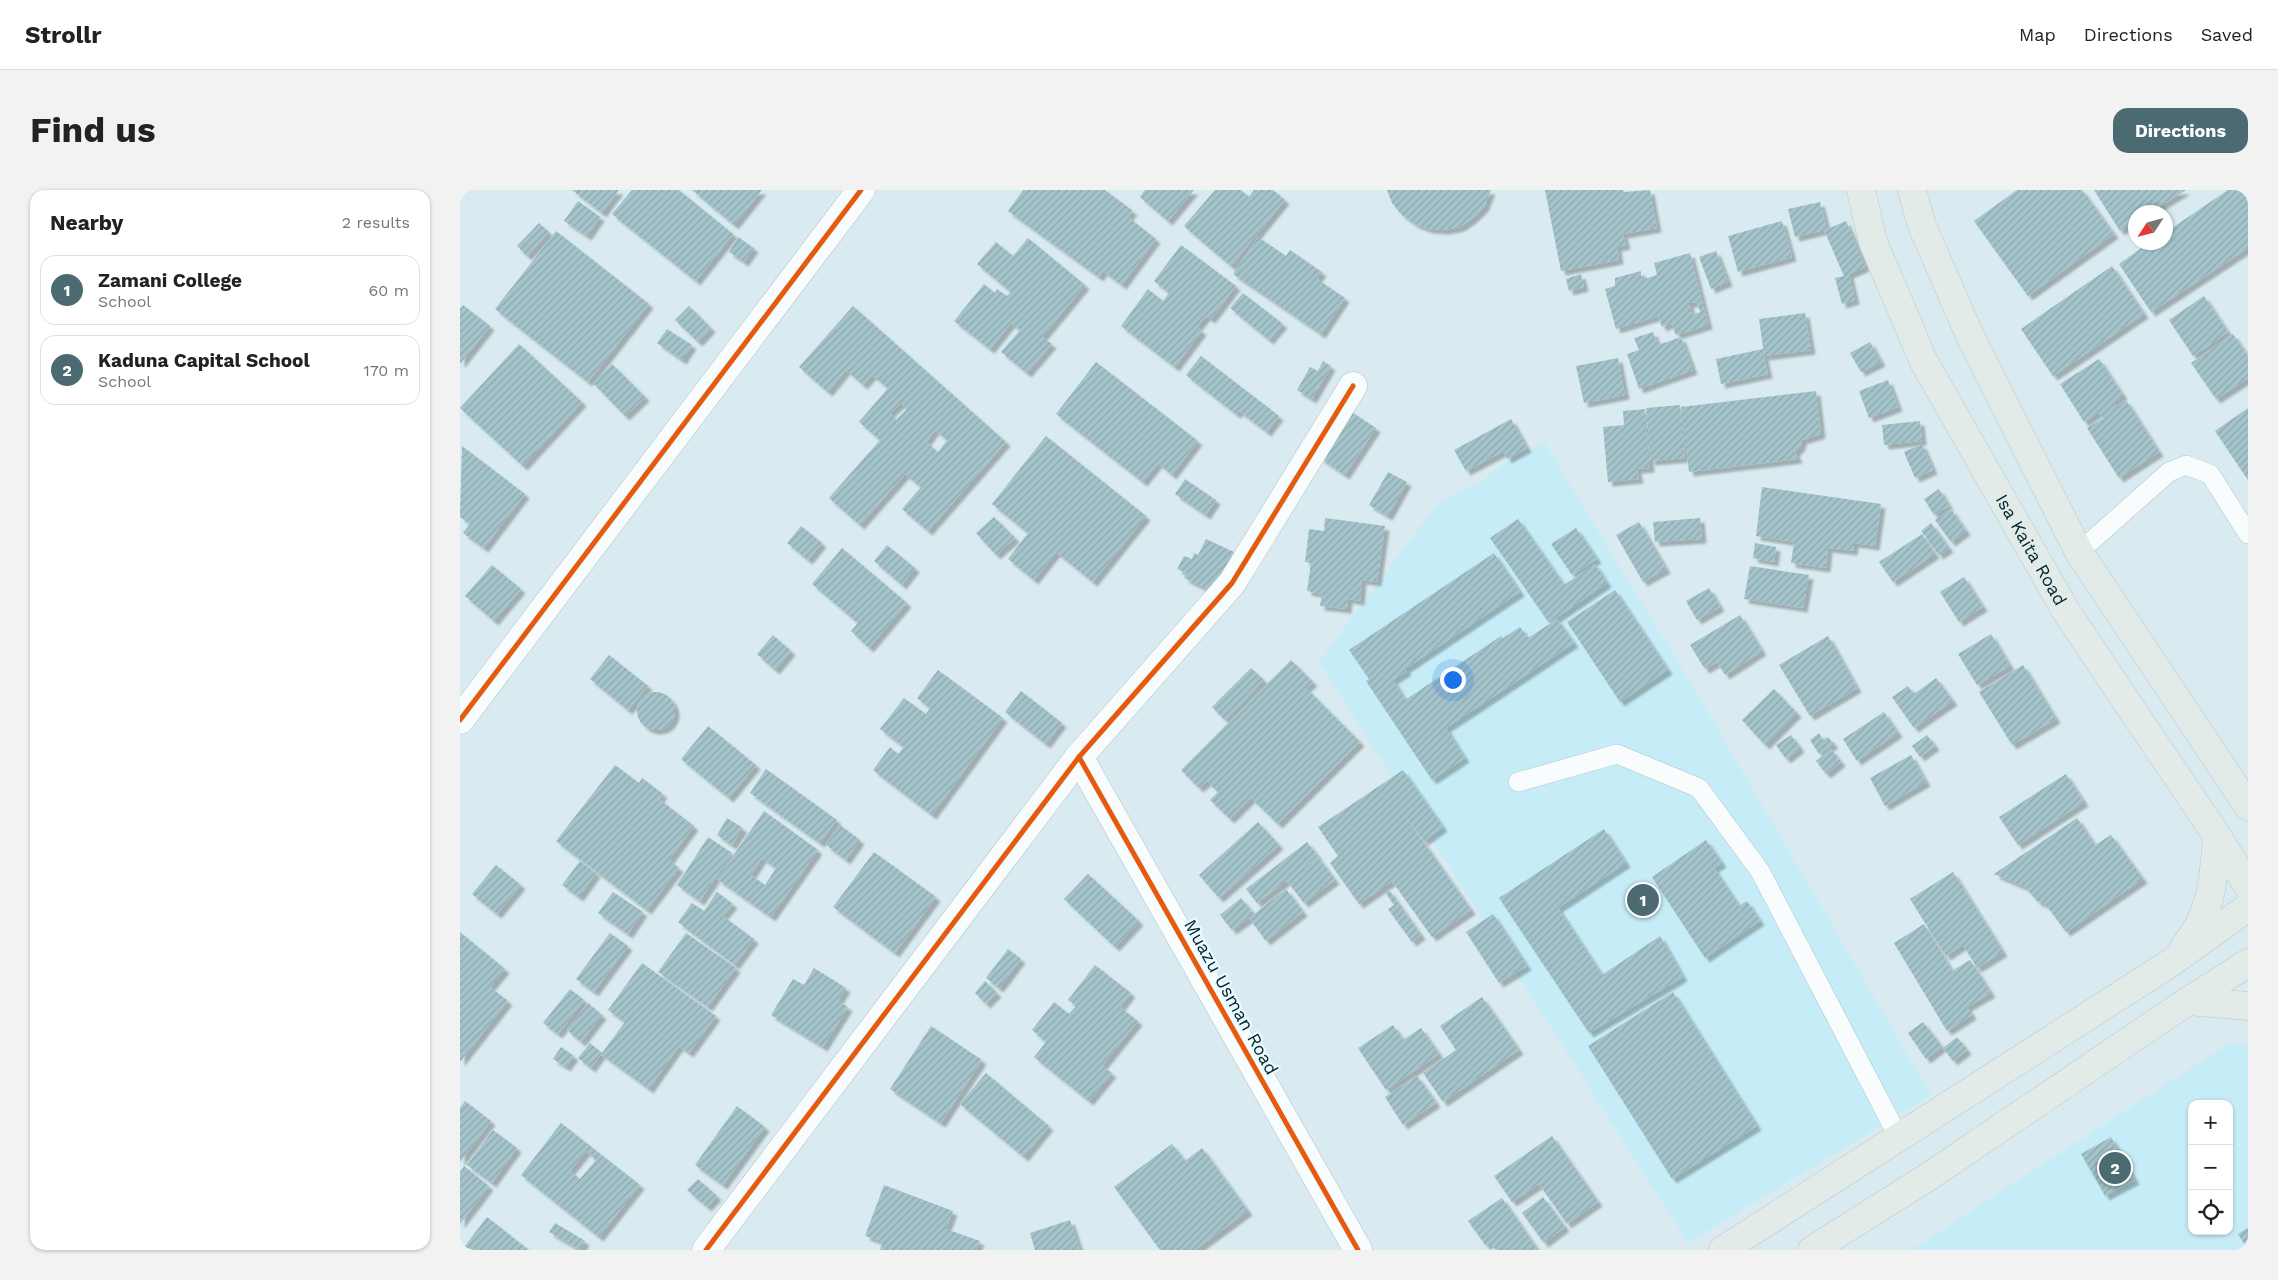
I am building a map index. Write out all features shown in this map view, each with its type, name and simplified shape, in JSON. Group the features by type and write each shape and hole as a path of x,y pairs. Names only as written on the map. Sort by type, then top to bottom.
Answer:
{"main road":[{"name":"Isa Kaita Road","path":"1861,190 1873,242 1924,362 2067,613 2217,836 2248,886"},
{"path":"1912,190 1922,226 1972,340 2079,552 2248,806"},
{"path":"2172,962 2196,932 2208,906 2214,875 2217,836"},
{"path":"1723,1250 2172,962 2248,907"},
{"path":"1812,1250 1928,1177 2188,1001 2248,964"},
{"path":"2188,1001 2248,1006"}],"street":[{"path":"460,720 860,190"},
{"path":"706,1250 1079,757 1232,583 1353,386"},
{"name":"Muazu Usman Road","path":"1079,757 1358,1250"}],"lane":[{"path":"2079,552 2169,472 2186,465 2210,474 2248,534"},
{"path":"1518,782 1617,754 1699,788 1760,871 1899,1138"}],"shaded area":[{"path":"1545,443 1703,704 1931,1095 1688,1243 1319,662 1438,503 1478,484 1508,460"},
{"path":"2228,1044 2248,1045 2248,1250 1911,1250"}],"building":[{"path":"572,190 619,190 602,213"},
{"path":"632,190 679,190 733,234 696,281 612,214"},
{"path":"692,190 762,190 734,225"},
{"path":"1023,190 1105,190 1133,211 1128,217 1156,239 1122,285 1103,271 1099,277 1008,211"},
{"path":"1145,190 1194,190 1168,221 1140,197"},
{"path":"1215,190 1241,190 1249,197 1254,190 1273,190 1285,200 1231,266 1184,226"},
{"path":"1387,190 1491,190 1484,207 1473,218 1460,227 1445,230 1429,229 1415,224 1402,215 1392,203"},
{"path":"1545,190 1623,190 1624,192 1650,190 1657,228 1623,234 1626,245 1617,247 1619,260 1561,271"},
{"path":"2017,190 2082,190 2114,234 2028,296 1974,221"},
{"path":"2094,190 2186,190 2161,205 2128,205 2128,226 2120,231"},
{"path":"2228,190 2245,190 2248,195 2248,248 2151,312 2119,264 2139,250 2173,250 2173,227"},
{"path":"578,201 600,217 587,236 564,221"},
{"path":"1820,202 1827,229 1846,221 1865,267 1849,274 1855,300 1842,304 1835,278 1844,276 1824,230 1795,237 1788,209"},
{"path":"1782,221 1792,257 1738,272 1728,236"},
{"path":"539,223 549,232 527,256 517,246"},
{"path":"556,231 649,304 588,382 495,309"},
{"path":"738,237 754,248 744,262 729,252"},
{"path":"1258,237 1286,256 1290,250 1322,272 1317,279 1345,298 1321,334 1233,274"},
{"path":"1028,238 1085,285 1042,337 1052,344 1027,373 1001,352 1020,330 1011,323 990,349 954,321 984,284 995,293 997,289 1007,296 1011,292 977,264 996,242 1013,256"},
{"path":"1181,245 1236,286 1211,319 1206,316 1197,327 1202,331 1175,367 1121,326 1148,289 1163,301 1169,293 1154,281"},
{"path":"1716,251 1728,282 1711,289 1699,257"},
{"path":"1690,253 1708,325 1676,335 1671,323 1662,327 1658,316 1616,329 1605,289 1615,286 1615,278 1641,271 1641,280 1657,275 1654,263","holes":["1697,302 1700,312 1692,315 1689,303"]},
{"path":"2112,266 2144,314 2053,376 2021,329"},
{"path":"1581,274 1584,287 1569,291 1566,279"},
{"path":"1243,293 1283,324 1269,340 1230,308"},
{"path":"2204,296 2228,332 2193,356 2169,320"},
{"path":"463,305 490,326 460,364 460,309"},
{"path":"689,306 711,328 698,342 675,320"},
{"path":"853,306 1006,442 928,531 902,509 921,487 905,474 860,525 829,498 880,440 859,422 888,388 872,375 863,385 846,370 828,392 799,367","holes":["901,403 907,409 896,420 890,413","935,430 947,440 938,452 926,442"]},
{"path":"1805,313 1811,350 1764,356 1768,374 1721,384 1716,359 1763,349 1764,354 1759,319"},
{"path":"667,329 692,345 682,360 657,343"},
{"path":"1653,332 1658,345 1681,337 1693,370 1639,389 1627,354 1639,350 1634,338"},
{"path":"2233,334 2248,356 2248,378 2216,399 2191,363"},
{"path":"1870,342 1881,362 1861,372 1850,353"},
{"path":"519,344 582,402 523,466 460,408"},
{"path":"1201,356 1279,416 1267,432 1239,411 1236,414 1186,375"},
{"path":"1618,358 1625,395 1584,403 1576,366"},
{"path":"2099,359 2123,395 2113,402 2116,407 2126,400 2159,452 2119,478 2087,428 2103,418 2099,412 2084,422 2060,384"},
{"path":"1323,361 1331,366 1312,399 1297,390 1310,367 1318,371"},
{"path":"1096,362 1198,441 1172,475 1158,463 1143,482 1056,414"},
{"path":"612,364 645,397 625,416 593,383"},
{"path":"1888,380 1898,407 1869,418 1859,391"},
{"path":"1816,391 1821,434 1802,440 1801,446 1795,452 1798,459 1689,472 1681,407"},
{"path":"1680,405 1685,458 1651,461 1646,408"},
{"path":"2248,408 2248,480 2215,431"},
{"path":"1645,409 1650,468 1637,469 1639,479 1608,482 1603,427 1624,425 1623,411"},
{"path":"1350,411 1376,428 1345,475 1320,458"},
{"path":"1511,419 1527,448 1507,459 1504,451 1466,471 1454,450"},
{"path":"1920,421 1922,441 1884,445 1882,425"},
{"path":"1046,436 1146,516 1093,582 1056,552 1034,580 1008,559 1028,533 992,504"},
{"path":"1922,444 1933,470 1915,478 1904,452"},
{"path":"462,446 525,494 484,548 463,533 470,524 460,517"},
{"path":"1388,472 1407,482 1388,516 1369,505"},
{"path":"1185,479 1216,500 1206,515 1175,494"},
{"path":"1762,487 1881,504 1875,546 1854,543 1853,551 1828,548 1826,568 1791,563 1794,542 1756,536"},
{"path":"1939,489 1949,506 1934,515 1924,499"},
{"path":"1951,509 1966,531 1951,542 1935,520"},
{"path":"994,517 1015,538 996,555 976,533"},
{"path":"1325,518 1385,526 1377,582 1362,580 1360,601 1348,599 1347,609 1320,606 1322,594 1307,591 1311,563 1305,562 1309,529 1324,531"},
{"path":"1700,518 1702,539 1655,542 1653,522"},
{"path":"1518,519 1564,585 1595,564 1607,583 1549,623 1490,538"},
{"path":"1639,522 1666,569 1643,582 1616,535"},
{"path":"1931,523 1949,548 1939,555 1921,531"},
{"path":"801,526 822,543 808,560 787,543"},
{"path":"1576,528 1597,559 1572,575 1551,544"},
{"path":"1922,534 1935,554 1893,582 1879,562"},
{"path":"1206,539 1234,552 1215,593 1184,578 1187,573 1177,569 1184,556 1192,559 1194,553 1198,555"},
{"path":"1755,543 1776,547 1774,562 1753,558"},
{"path":"887,545 915,568 902,585 874,561"},
{"path":"842,548 907,603 869,648 851,631 858,623 812,584"},
{"path":"1494,553 1520,592 1405,669 1407,671 1393,680 1405,700 1501,636 1503,638 1520,627 1528,638 1557,619 1574,643 1446,728 1465,758 1432,780 1366,681 1369,679 1349,650"},
{"path":"492,565 521,589 494,621 465,596"},
{"path":"1750,566 1809,575 1803,608 1744,599"},
{"path":"1964,577 1983,607 1959,622 1940,592"},
{"path":"1709,588 1720,607 1697,620 1686,601"},
{"path":"1615,590 1668,670 1620,702 1567,622"},
{"path":"1740,615 1762,651 1725,675 1717,662 1705,669 1690,645"},
{"path":"1991,634 2010,666 1977,685 1958,654"},
{"path":"773,635 791,651 775,670 757,654"},
{"path":"1828,636 1857,688 1810,716 1779,665"},
{"path":"609,655 648,686 628,710 590,679"},
{"path":"1291,660 1313,682 1306,688 1360,742 1278,824 1251,798 1230,819 1210,800 1218,792 1207,781 1199,788 1181,770"},
{"path":"2023,665 2056,719 2012,745 1979,692"},
{"path":"1251,668 1264,680 1225,720 1212,707"},
{"path":"938,670 1003,718 932,815 873,770 890,747 898,754 904,747 880,729 904,698 926,714 930,708 917,698"},
{"path":"1936,678 1953,701 1914,728 1892,697 1908,686 1914,694"},
{"path":"1774,689 1797,713 1765,745 1742,720"},
{"path":"1021,691 1062,723 1046,744 1005,712"},
{"path":"656,692 670,697 675,711 670,725 656,730 642,725 637,711 642,697"},
{"path":"1884,712 1898,733 1857,761 1843,739"},
{"path":"708,726 756,765 729,798 681,759"},
{"path":"1819,733 1823,740 1828,737 1834,744 1819,754 1810,740"},
{"path":"1791,735 1800,748 1786,759 1776,745"},
{"path":"1927,735 1935,746 1920,757 1912,746"},
{"path":"1831,749 1841,762 1826,774 1816,761"},
{"path":"1911,755 1926,782 1885,806 1870,778"},
{"path":"615,765 639,783 642,778 663,794 659,799 694,826 669,860 679,868 647,910 556,841"},
{"path":"766,769 837,820 820,843 750,793"},
{"path":"1403,770 1443,827 1424,841 1398,806 1471,910 1432,937 1392,881 1359,904 1330,863 1338,856 1318,827"},
{"path":"2066,774 2084,802 2018,845 1999,817"},
{"path":"764,811 818,850 771,917 717,879","holes":["762,858 776,868 765,885 751,875"]},
{"path":"727,818 743,828 732,845 717,835"},
{"path":"2077,818 2095,845 2111,835 2143,879 2066,932 2046,905 2037,901 2025,887 1994,874"},
{"path":"1258,822 1279,845 1219,898 1199,875"},
{"path":"840,825 860,840 846,860 826,845"},
{"path":"1604,829 1626,863 1558,908 1602,975 1660,936 1683,977 1589,1033 1499,898"},
{"path":"708,837 732,853 700,901 677,885"},
{"path":"1706,840 1722,863 1714,868 1739,906 1747,901 1760,921 1705,958 1652,877"},
{"path":"1307,842 1318,856 1257,903 1246,889"},
{"path":"874,852 936,897 895,953 833,907"},
{"path":"1318,857 1335,880 1304,903 1287,881"},
{"path":"580,861 596,873 579,897 562,885"},
{"path":"496,865 521,885 497,914 472,894"},
{"path":"1953,872 2003,952 1977,968 1963,945 1946,956 1910,899"},
{"path":"1088,874 1139,921 1115,947 1064,899"},
{"path":"1286,889 1303,912 1266,941 1249,918 1232,930 1220,915 1241,898 1254,914"},
{"path":"1389,890 1421,935 1412,942 1388,909 1394,905 1385,892"},
{"path":"613,892 643,912 628,934 598,913"},
{"path":"717,892 733,904 723,916 754,939 735,965 678,922 692,903 704,911"},
{"path":"1493,914 1527,966 1499,983 1466,932"},
{"path":"1924,924 1952,971 1970,960 1991,993 1967,1007 1972,1015 1947,1031 1894,943"},
{"path":"460,932 505,969 490,987 508,1001 460,1062"},
{"path":"610,933 628,946 594,992 576,979"},
{"path":"686,933 736,968 708,1007 658,972"},
{"path":"1008,949 1021,959 999,988 986,978"},
{"path":"642,963 716,1016 689,1053 679,1046 649,1089 601,1054 591,1068 578,1058 590,1043 602,1053 625,1022 608,1010"},
{"path":"1095,965 1131,993 1120,1007 1138,1021 1102,1066 1112,1073 1089,1101 1034,1057 1046,1042 1032,1030 1054,1002 1069,1014 1076,1006 1068,1000"},
{"path":"814,968 846,988 838,1001 848,1007 823,1047 771,1015 793,979 804,985"},
{"path":"985,981 997,993 986,1004 975,993"},
{"path":"570,989 584,1000 558,1034 543,1023"},
{"path":"1673,992 1757,1126 1672,1179 1588,1046"},
{"path":"1482,997 1519,1050 1443,1102 1423,1073 1456,1050 1440,1026"},
{"path":"588,1003 602,1015 581,1042 567,1030"},
{"path":"1923,1022 1942,1047 1926,1059 1908,1033"},
{"path":"1393,1025 1403,1040 1421,1028 1439,1054 1386,1090 1358,1048"},
{"path":"931,1026 982,1060 941,1123 890,1089"},
{"path":"1957,1037 1967,1050 1953,1061 1943,1048"},
{"path":"561,1047 574,1056 566,1067 553,1059"},
{"path":"986,1073 1049,1126 1024,1157 960,1104"},
{"path":"1417,1076 1436,1103 1403,1125 1385,1097"},
{"path":"465,1101 491,1121 460,1162 460,1108"},
{"path":"737,1106 765,1127 723,1185 695,1165"},
{"path":"561,1123 640,1185 599,1237 521,1175","holes":["586,1151 596,1160 580,1179 570,1171"]},
{"path":"493,1130 517,1148 492,1183 467,1165"},
{"path":"1552,1136 1598,1202 1567,1224 1539,1184 1512,1202 1494,1176"},
{"path":"2111,1137 2135,1180 2105,1196 2081,1154"},
{"path":"1172,1144 1185,1161 1202,1148 1248,1211 1195,1250 1160,1250 1114,1187"},
{"path":"464,1166 489,1186 460,1224 460,1172"},
{"path":"698,1179 717,1196 707,1207 687,1190"},
{"path":"884,1185 953,1211 946,1229 980,1241 976,1250 880,1250 883,1242 865,1236"},
{"path":"1543,1197 1565,1227 1544,1243 1522,1213"},
{"path":"1502,1198 1538,1250 1496,1250 1490,1242 1486,1246 1468,1221"},
{"path":"487,1217 529,1250 462,1250"},
{"path":"1070,1220 1080,1250 1035,1250 1030,1233"},
{"path":"555,1223 585,1241 580,1250 549,1232"},
{"path":"2248,1228 2248,1250 2238,1234"}],"cycle path":[{"path":"460,720 861,190"},
{"path":"706,1250 1079,757 1232,583 1353,386"},
{"path":"1079,757 1358,1250"}],"place":[{"name":"Zamani College","path":"1643,900"},
{"name":"Kaduna Capital School","path":"2115,1168"}]}
